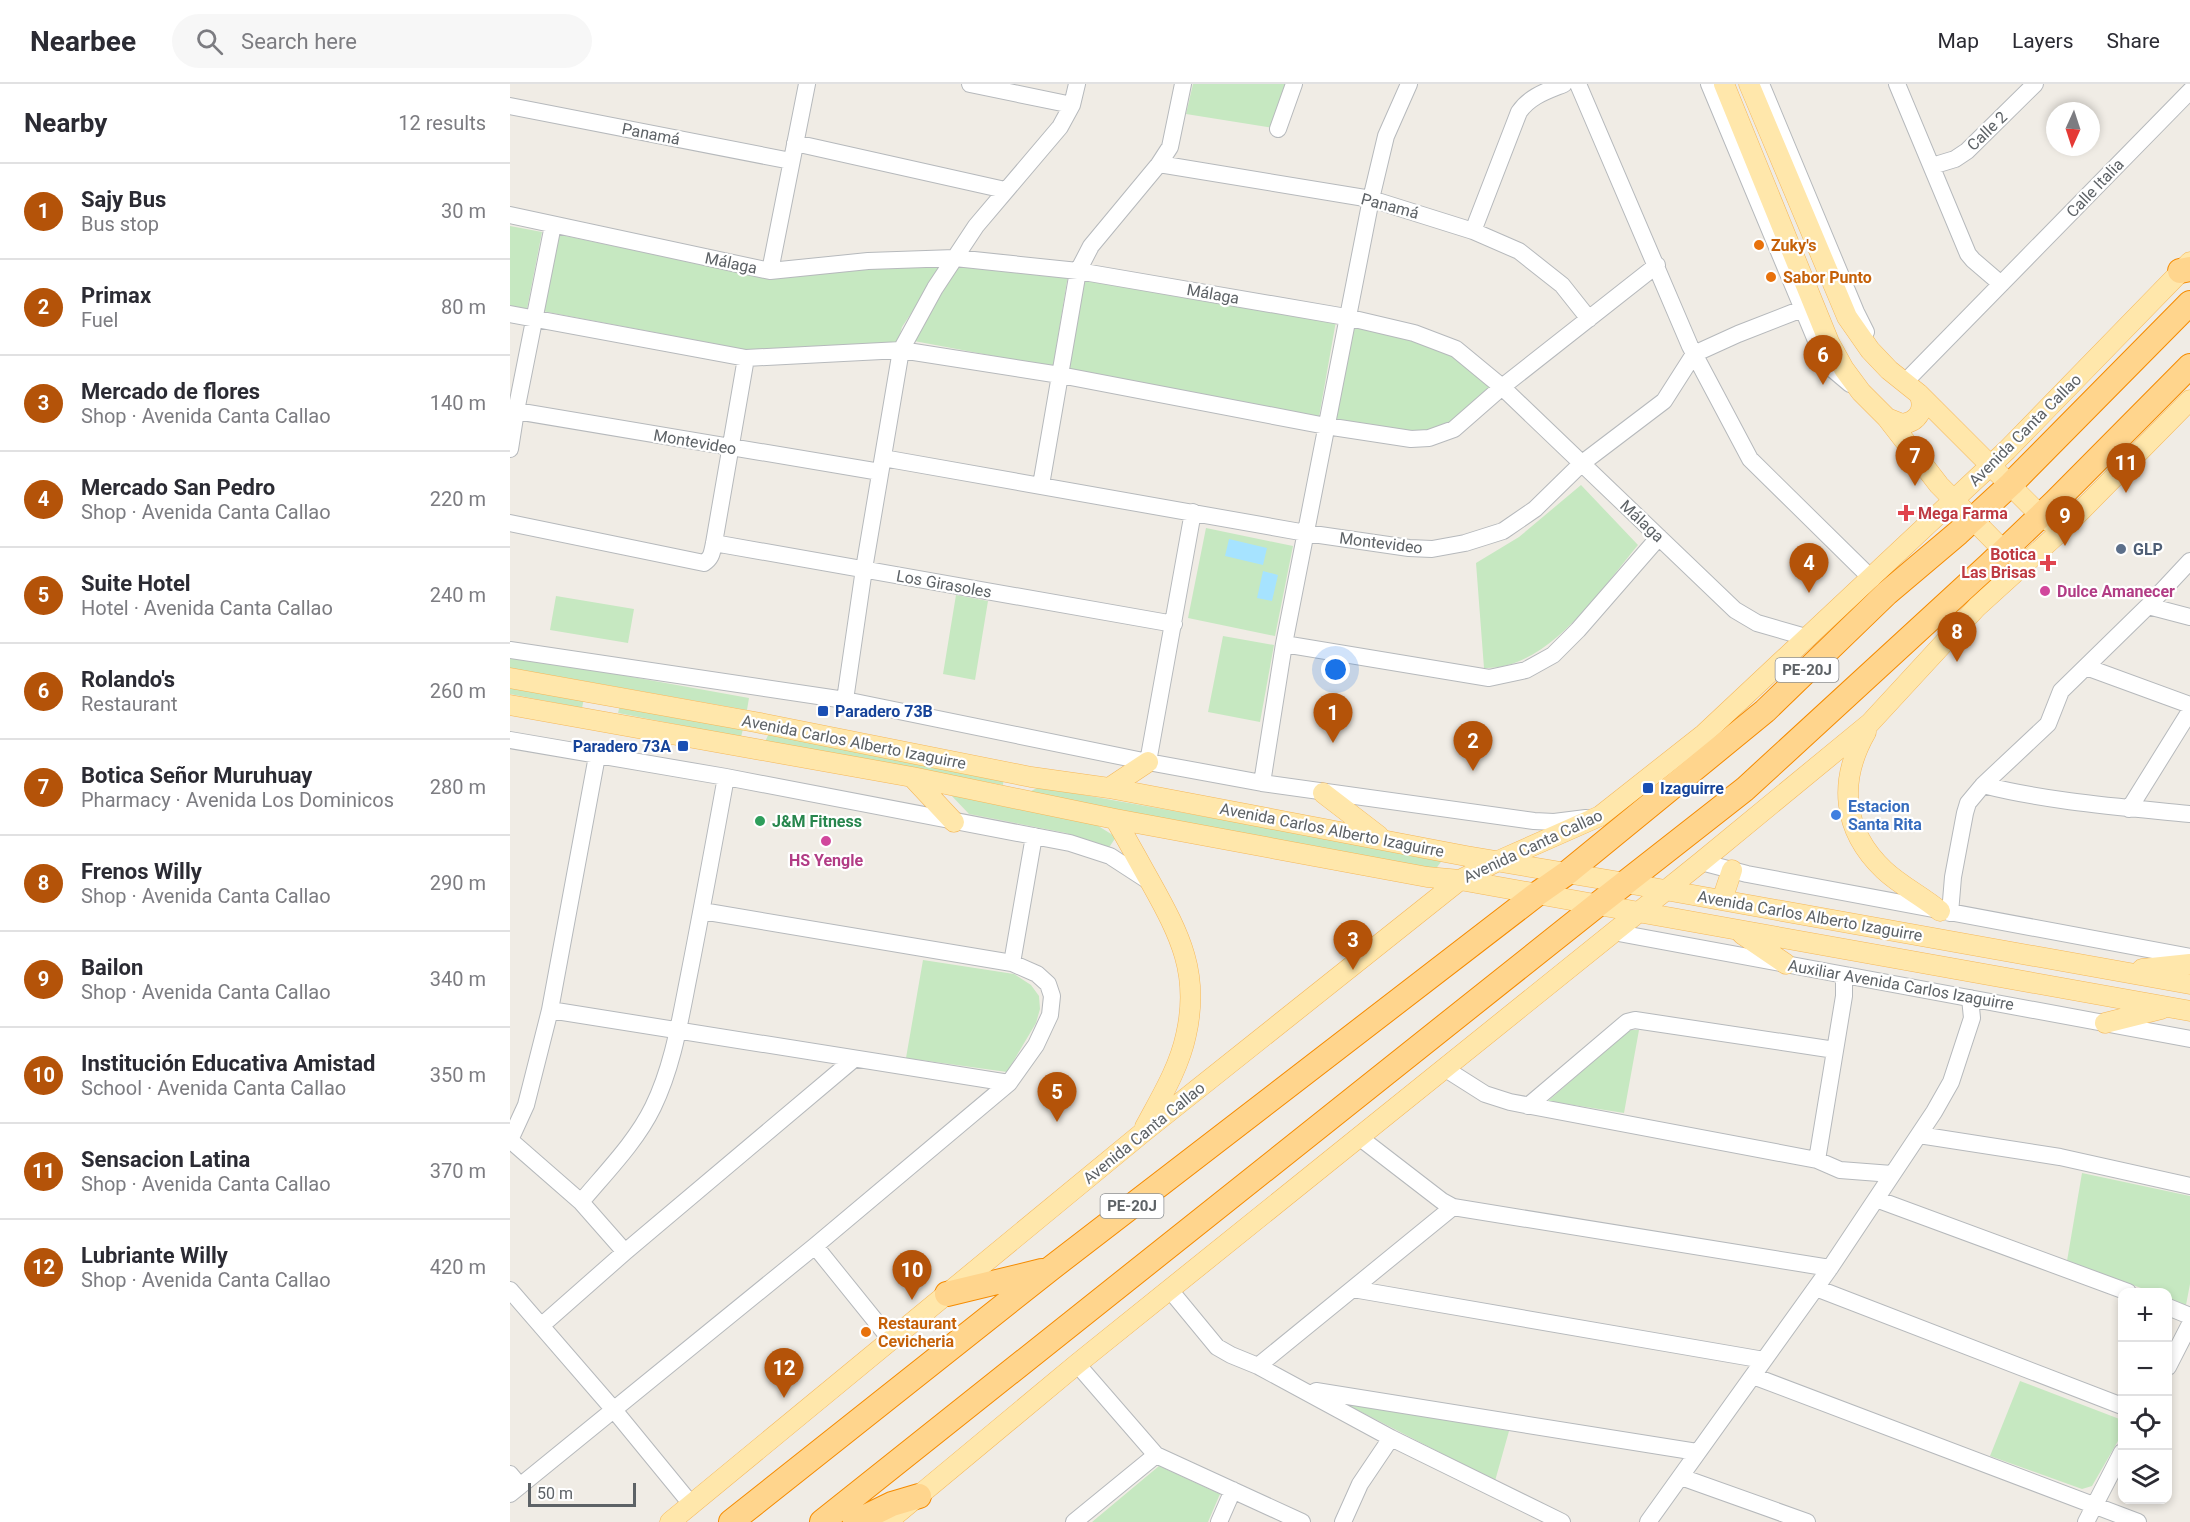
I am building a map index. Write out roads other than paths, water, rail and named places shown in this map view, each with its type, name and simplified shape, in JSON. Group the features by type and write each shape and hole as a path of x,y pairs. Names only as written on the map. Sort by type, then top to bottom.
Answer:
{"highway":[{"name":"Avenida Canta Callao","path":"731,1522 1050,1269 1567,873 1765,711 1887,593 2011,484 2190,303"},
{"name":"PE-20J","path":"822,1522 1596,904 1626,883 1744,789 2041,516 2190,366"},
{"path":"947,1294 1050,1269"},
{"path":"855,1522 892,1504 919,1496"}],"main road":[{"path":"1724,84 1829,342 1844,369 1861,392 1887,418 1972,520 2004,551 2029,560"},
{"path":"1749,84 1847,317 1857,333 1881,362 1912,388 2041,516 2062,530"},
{"name":"Avenida Canta Callao","path":"670,1522 1141,1134 1460,880 1600,816 1704,734 1992,465 2187,267"},
{"path":"1887,418 1902,424 1916,418 1922,409 1912,388"},
{"path":"887,1522 1077,1364 1701,862 1870,723 1977,607 2062,530 2190,400"},
{"name":"Avenida Carlos Alberto Izaguirre","path":"510,678 755,722 1031,777 1109,788 1498,861 2190,984"},
{"path":"591,720 604,711 605,701 602,694"},
{"name":"Avenida Carlos Alberto Izaguirre","path":"510,705 912,777 1115,819 1426,877 1460,880 2190,1011"},
{"path":"1870,723 1855,750 1850,777 1848,803 1853,828 1863,846 1884,870 1945,912"},
{"path":"1109,788 1148,762"},
{"path":"912,777 954,822"},
{"path":"1027,801 1023,795 1022,784 1031,777"},
{"path":"1323,793 1384,839"},
{"path":"1115,819 1167,912 1182,945 1189,970 1191,997 1186,1035 1173,1073 1141,1134"},
{"path":"1722,900 1732,870"},
{"path":"1734,929 1786,964"},
{"path":"2122,972 2190,964"},
{"path":"2105,1023 2168,1007"}],"street":[{"path":"770,271 807,84"},
{"path":"970,84 1072,105"},
{"path":"845,700 901,350 935,288 976,226 1053,135 1072,105 1077,84"},
{"path":"1041,485 1078,271 1091,246 1159,165 1170,147 1183,84"},
{"path":"1278,129 1294,84"},
{"path":"1262,783 1284,644 1346,317 1386,136 1409,84"},
{"path":"1473,231 1519,112 1524,105 1542,93 1564,84"},
{"path":"1578,84 1694,354 1750,459 1872,579"},
{"path":"1709,84 1822,355 1831,368 1861,392"},
{"path":"1761,84 1856,312 1881,362"},
{"path":"1897,84 1968,254 2001,284"},
{"name":"Calle 2","path":"1932,166 1955,159 1967,152 2035,84"},
{"name":"Calle Italia","path":"1912,388 2001,284 2190,91"},
{"name":"Panamá","path":"510,106 791,161"},
{"path":"795,143 1005,190"},
{"name":"Panamá","path":"1159,165 1371,199 1473,231 1519,251 1562,285 1589,319"},
{"name":"Málaga","path":"510,215 770,271 868,261 956,258 1078,271 1346,317 1414,333 1456,349 1502,387 1736,610 1757,623 1809,638"},
{"path":"510,449 513,410 554,225"},
{"path":"510,314 746,358 901,350 1060,375 1326,426 1411,439 1429,438 1454,429 1502,387 1657,265"},
{"path":"1694,354 1802,309"},
{"name":"Montevideo","path":"513,410 731,448 1041,485 1306,533 1409,548 1432,549 1465,543 1503,531 1535,509 1581,464 1664,401 1694,354"},
{"path":"510,523 704,563 711,557 714,543 746,358"},
{"path":"1148,762 1193,512"},
{"path":"1284,644 1489,678 1526,670 1553,655 1578,630 1659,537"},
{"name":"Los Girasoles","path":"714,543 1174,624"},
{"path":"1945,912 1968,803 1983,785 2048,724 2061,691 2148,606 2190,561"},
{"path":"2148,606 2190,617"},
{"name":"Avenida Carlos Alberto Izaguirre","path":"510,650 845,700 1148,762 1323,793 1534,821 1564,821 1600,816"},
{"path":"2086,667 2190,705"},
{"path":"2129,809 2190,711"},
{"path":"510,740 726,777 1070,843 1110,856 1150,882"},
{"path":"597,756 550,1010 526,1105 510,1140 581,1202 625,1252"},
{"path":"581,1202 632,1139 652,1108 667,1072 678,1031 702,911 726,777"},
{"path":"1983,785 2008,792 2129,809 2190,814"},
{"path":"1012,963 1034,836"},
{"path":"1701,862 1945,912 2190,957"},
{"path":"513,1485 614,1410 815,1246 1009,1083 1036,1045 1050,1015 1052,996 1048,984 1037,974 1012,963 702,911"},
{"name":"Auxiliar Avenida Carlos Izaguirre","path":"1613,932 2190,1039"},
{"path":"1817,1160 1844,996 1844,975"},
{"path":"1648,1522 1816,1288 1919,1135 1951,1082 1972,1018 1970,998"},
{"path":"550,1010 1009,1083"},
{"path":"1528,1106 1627,1022 1635,1020 1835,1050"},
{"path":"542,1326 625,1252 854,1059"},
{"path":"1444,1068 1485,1095 1528,1106 1817,1160 1840,1170 1892,1174"},
{"path":"1919,1135 2060,1157 2190,1186"},
{"path":"1359,1137 1453,1207 1830,1268"},
{"path":"1876,1199 2118,1289"},
{"path":"1258,1366 1453,1207"},
{"path":"815,1246 890,1339"},
{"path":"1816,1288 2118,1404"},
{"path":"1353,1289 1764,1360"},
{"path":"510,1290 692,1504"},
{"path":"1170,1290 1217,1347 1258,1366 1392,1438 1562,1522"},
{"path":"2172,1309 2190,1316"},
{"path":"2172,1359 2190,1324"},
{"path":"1077,1364 1156,1455 1302,1522"},
{"path":"1753,1376 2138,1522"},
{"path":"1302,1389 1697,1452"},
{"path":"1343,1522 1360,1484 1392,1438"},
{"path":"1074,1522 1156,1455"},
{"path":"2086,1522 2118,1459"},
{"path":"1681,1477 1807,1522"},
{"path":"1219,1522 1233,1490"}],"water":[{"path":"1229,539 1267,548 1263,565 1225,556"},
{"path":"1263,571 1278,575 1272,601 1257,598"}],"place":[{"name":"Zuky's","path":"1759,245"},
{"name":"Sabor Punto","path":"1771,277"},
{"name":"Rolando's","path":"1823,385"},
{"name":"Botica Señor Muruhuay","path":"1915,486"},
{"name":"Sensacion Latina","path":"2126,493"},
{"name":"Mega Farma","path":"1906,513"},
{"name":"Bailon","path":"2065,546"},
{"name":"GLP","path":"2121,549"},
{"name":"Botica Las Brisas","path":"2048,563"},
{"name":"Dulce Amanecer","path":"2045,591"},
{"name":"Mercado San Pedro","path":"1809,593"},
{"name":"Frenos Willy","path":"1957,662"},
{"name":"Paradero 73B","path":"823,711"},
{"name":"Sajy Bus","path":"1333,743"},
{"name":"Paradero 73A","path":"683,746"},
{"name":"Primax","path":"1473,771"},
{"name":"Izaguirre","path":"1648,788"},
{"name":"Estacion Santa Rita","path":"1836,815"},
{"name":"J&M Fitness","path":"760,821"},
{"name":"HS Yengle","path":"826,841"},
{"name":"Mercado de flores","path":"1353,970"},
{"name":"Suite Hotel","path":"1057,1122"},
{"name":"Institución Educativa Amistad","path":"912,1300"},
{"name":"Restaurant Cevicheria","path":"866,1332"},
{"name":"Lubriante Willy","path":"784,1398"}]}
